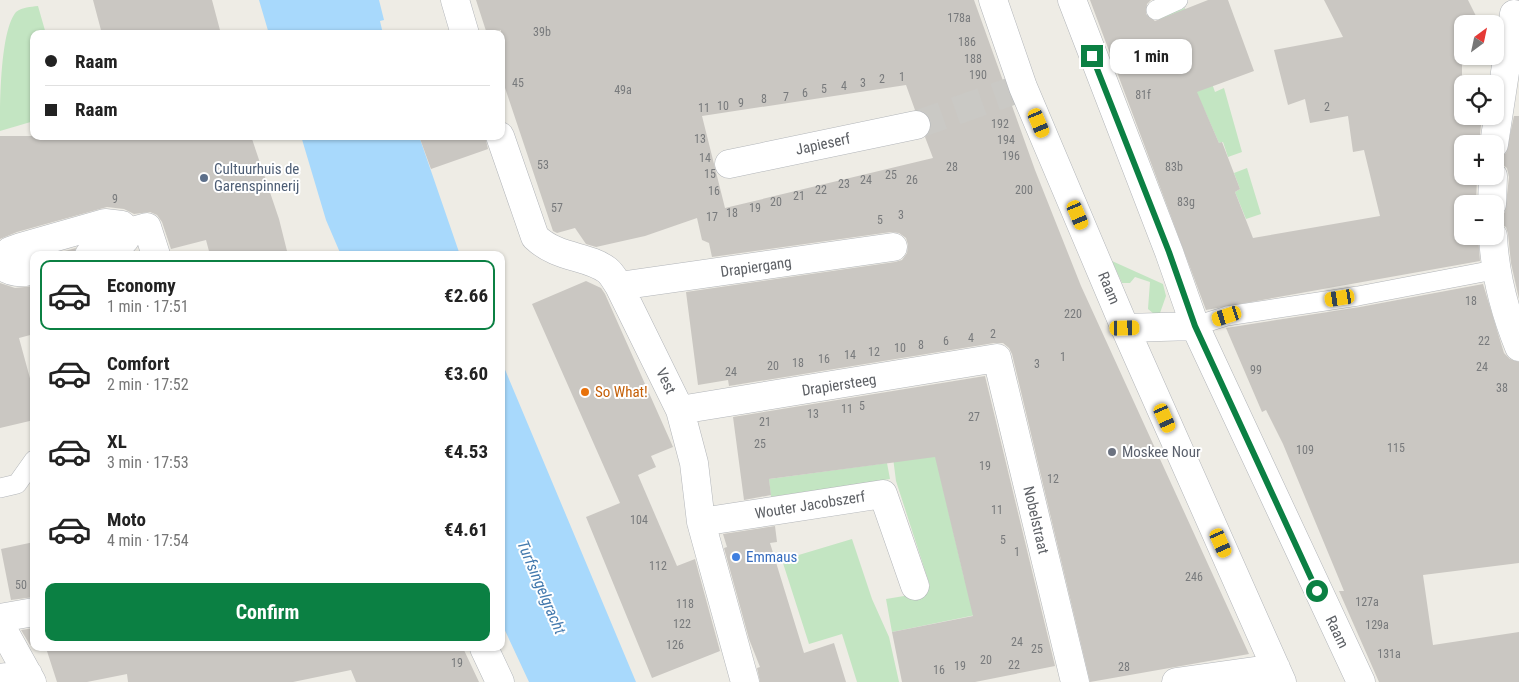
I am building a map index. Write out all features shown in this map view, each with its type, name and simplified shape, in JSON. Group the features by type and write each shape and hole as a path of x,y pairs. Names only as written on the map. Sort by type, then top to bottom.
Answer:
{"street":[{"path":"456,0 464,30"},
{"name":"Raam","path":"994,0 1019,88 1279,675"},
{"name":"Raam","path":"1072,0 1093,35 1195,326 1361,682"},
{"path":"1495,135 1511,11"},
{"name":"Japieserf","path":"729,164 916,125"},
{"name":"Vest","path":"501,140 536,237 545,246 609,271 619,286 680,410 694,463 701,522 745,682"},
{"path":"0,261 10,251 21,247 105,223 138,229 153,251"},
{"path":"103,251 125,242 138,229"},
{"path":"1493,245 1494,270 1519,347"},
{"name":"Drapiergang","path":"619,286 893,247"},
{"path":"0,265 11,272 21,273 30,271"},
{"path":"1125,328 1195,326"},
{"name":"Drapiersteeg","path":"680,410 997,358"},
{"name":"Nobelstraat","path":"997,358 1075,682"},
{"name":"Wouter Jacobszerf","path":"701,522 883,494 915,586"},
{"path":"0,618 30,613"},
{"path":"0,624 30,678 0,678"},
{"path":"485,651 500,682"},
{"path":"1176,682 1279,675"}],"lane":[{"path":"1156,10 1178,0"},
{"path":"1195,326 1227,316 1358,296 1494,270"},
{"path":"0,488 17,484 30,466"}],"green space":[{"path":"38,6 45,30 30,30 30,122 0,131 2,69 7,35 16,12 27,7"},
{"path":"1185,8 1215,92 1224,88 1242,152 1228,157 1223,142 1219,143 1204,109 1193,112 1158,17"},
{"path":"1247,168 1261,214 1246,219 1235,192 1240,189 1234,173"},
{"path":"1112,261 1163,284 1166,296 1160,313 1154,314 1148,309 1150,282 1135,277 1130,283 1122,283"},
{"path":"902,392 936,458 964,577 1010,608 892,632 886,599 910,595 930,586 896,481 885,395"},
{"path":"887,463 890,479 771,497 769,479"},
{"path":"852,539 872,599 889,637 899,682 857,682 842,634 809,644 782,560"}],"water":[{"path":"259,0 379,0 384,20 380,21 382,30 268,30"},
{"path":"302,140 420,140 459,251 339,251 326,220"},
{"name":"Turfsingelgracht","path":"505,370 636,682 529,682 505,631"}],"building":[{"path":"93,0 212,0 220,30 101,30"},
{"path":"476,0 974,0 1035,170 1081,286 1249,654 1090,682 1012,354 1003,343 729,386 728,380 698,385 686,292 895,262 902,260 907,253 908,245 906,238 899,233 891,232 712,257 709,243 702,240 697,218 645,236 596,247 586,244 575,228 557,233 553,231 505,88 505,30 486,30","holes":["906,85 915,110 927,114 931,121 931,130 925,137 933,158 725,208 702,116"]},
{"path":"1090,0 1151,0 1147,4 1146,14 1155,21 1208,0 1228,0 1254,71 1197,92 1219,143 1222,142 1240,189 1235,192 1253,238 1380,216 1364,150 1353,152 1348,116 1310,123 1305,99 1288,105 1274,50 1343,37 1324,0 1468,0 1476,15 1454,15 1454,65 1462,65 1462,75 1454,75 1454,125 1481,125 1480,135 1454,135 1454,185 1477,185 1476,195 1454,195 1454,245 1479,245 1480,261 1206,310"},
{"path":"1514,116 1519,116 1519,299 1511,263 1508,234 1504,226 1509,177 1507,168 1504,166 1504,154 1506,153"},
{"path":"0,136 30,136 30,140 252,140 279,219 287,251 209,251 206,240 171,249 162,222 157,215 150,212 134,214 124,209 107,207 17,232 0,239"},
{"path":"420,140 486,140 488,149 431,169"},
{"path":"586,281 601,288 605,294 673,447 651,456 656,467 638,475 677,566 695,559 720,651 652,678 586,517 620,503 532,304"},
{"path":"0,283 15,288 30,286 30,335 19,338 30,378 30,421 0,428"},
{"path":"1483,284 1504,353 1510,359 1519,362 1519,563 1423,575 1433,645 1519,632 1519,682 1379,682 1339,591 1344,591 1283,444 1266,410 1262,412 1226,328 1360,307"},
{"path":"985,376 1055,666 975,682 902,682 892,632 973,616 935,457 769,479 771,495 744,500 733,417"},
{"path":"775,526 777,542 770,543 804,653 834,643 846,682 760,682 757,668 760,667 749,639 724,548 727,547 723,534"},
{"path":"30,543 30,598 11,600 1,549"},
{"path":"30,629 30,645 21,630"},
{"path":"47,651 464,651 479,682 356,682 351,670 293,682 128,682 127,674 87,682 57,682"}],"tunnel":[{"path":"916,125 1015,90"}],"place":[{"name":"Cultuurhuis de Garenspinnerij","path":"204,178"},
{"name":"So What!","path":"585,392"},
{"name":"Moskee Nour","path":"1112,452"},
{"name":"Emmaus","path":"736,557"}],"route":[{"path":"1092,56 1169,252 1195,326 1317,591"}]}
